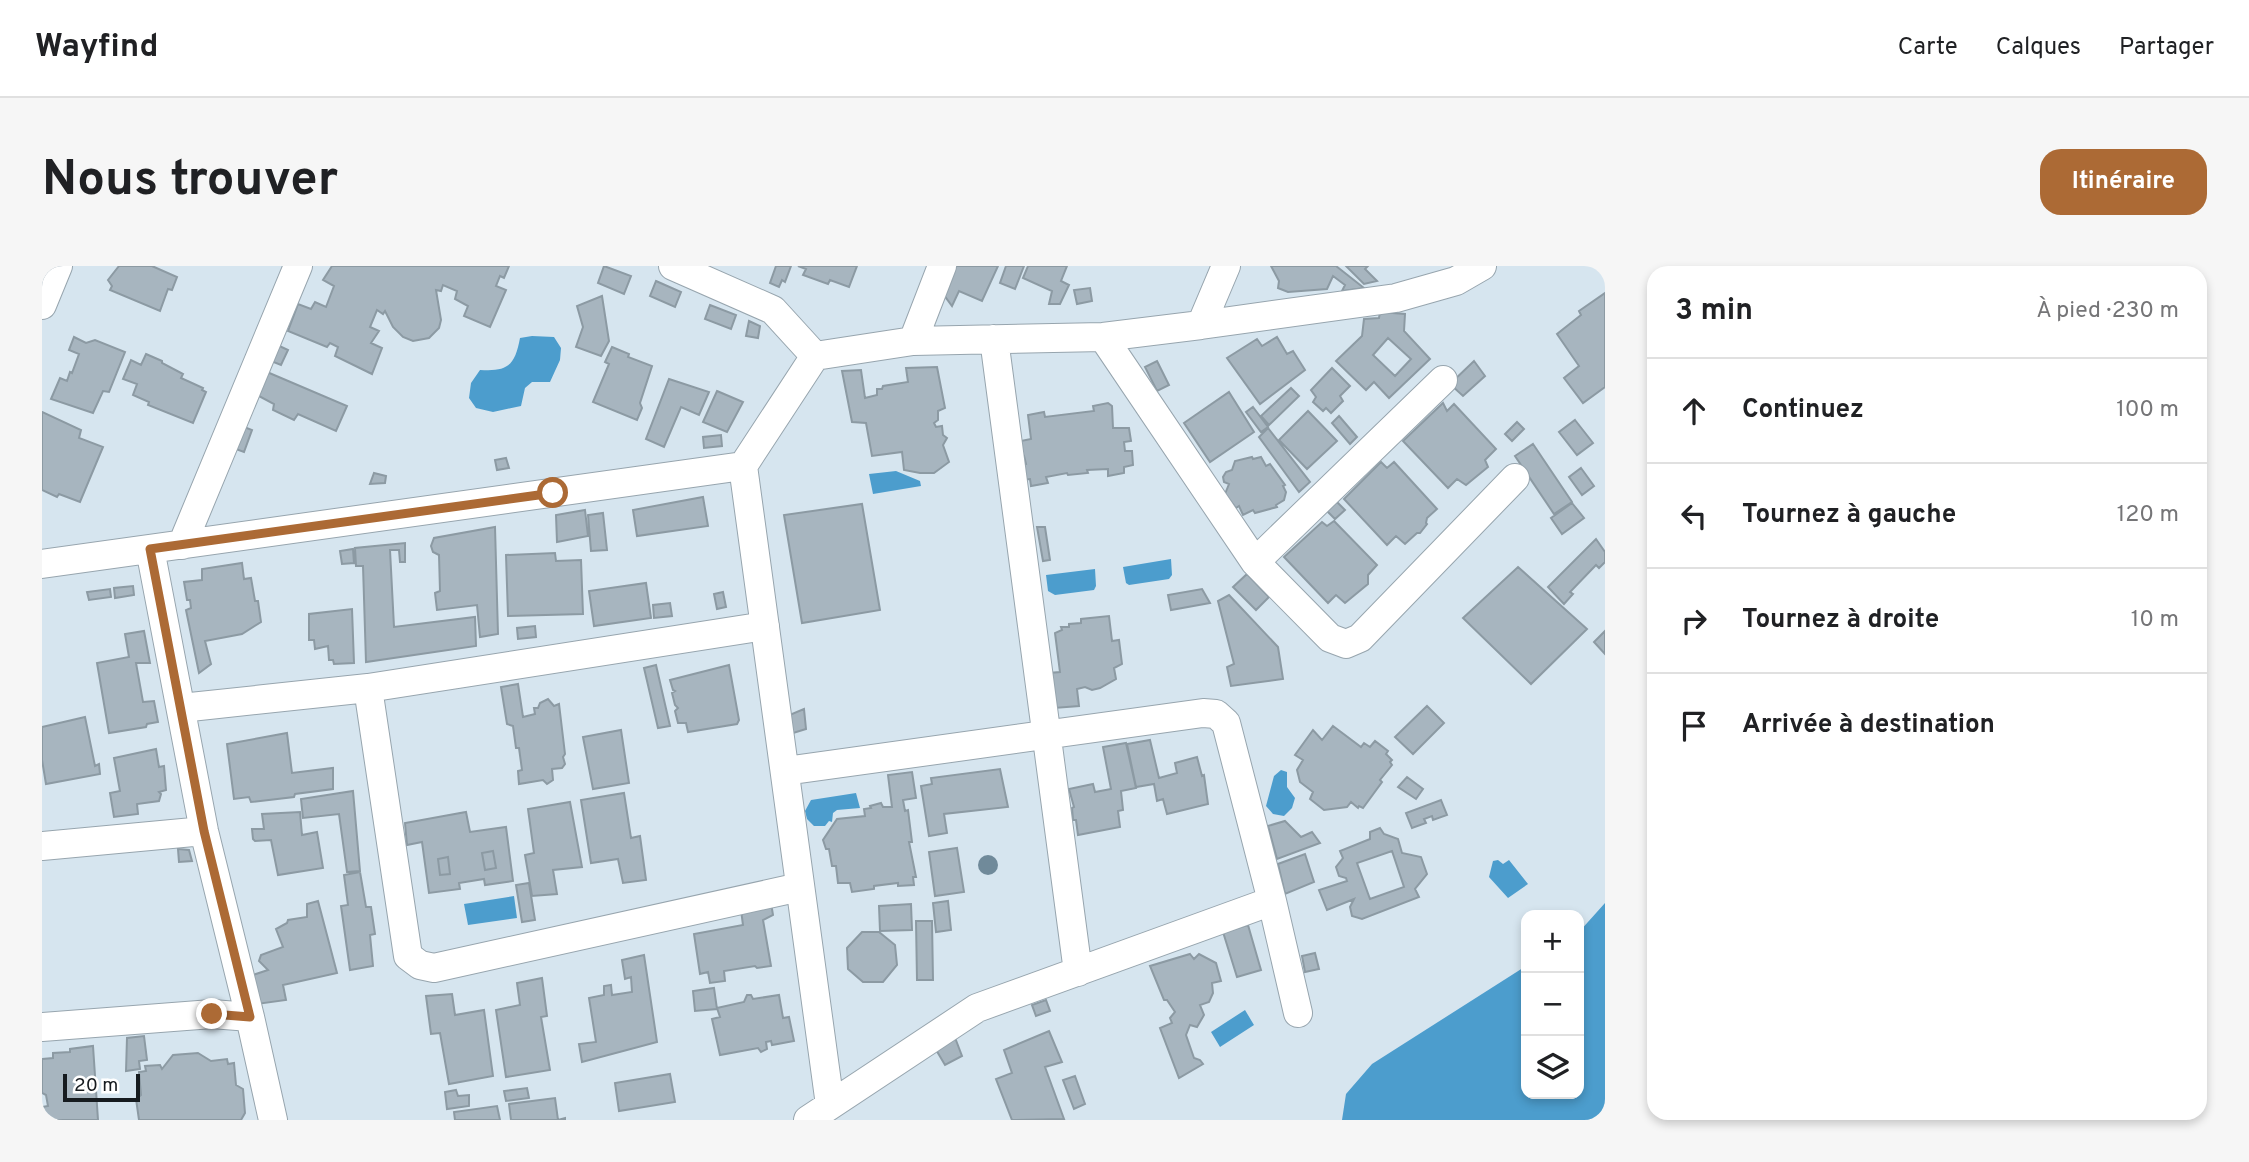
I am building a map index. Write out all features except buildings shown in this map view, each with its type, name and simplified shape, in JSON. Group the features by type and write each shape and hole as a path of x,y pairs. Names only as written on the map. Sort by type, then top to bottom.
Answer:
{"street":[{"path":"42,305 58,266"},
{"path":"182,545 298,266"},
{"path":"673,266 773,310 815,356"},
{"path":"913,341 942,266"},
{"path":"1201,325 1226,266"},
{"path":"1272,901 977,1008 819,1112 800,887 743,466 815,356 913,341 1103,337 1201,325 1396,298 1456,281 1482,266"},
{"path":"1103,337 1255,562 1330,638 1346,644 1360,638 1515,478"},
{"path":"994,339 1078,972"},
{"path":"1255,562 1443,380"},
{"path":"42,564 743,466"},
{"path":"150,549 204,831 273,1120"},
{"path":"181,708 368,688 765,626"},
{"path":"368,688 408,956 420,965 434,968 800,887"},
{"path":"785,771 1203,713 1216,714 1226,723 1298,1013"},
{"path":"42,846 204,831"},
{"path":"42,1027 212,1014 250,1017"}],"water":[{"path":"554,337 561,348 560,360 550,382 532,382 525,388 521,406 493,412 476,408 469,398 471,383 480,370 497,370 509,365 516,355 520,338"},
{"path":"896,471 920,481 921,486 873,494 869,474"},
{"path":"1171,559 1172,575 1169,579 1129,585 1126,583 1123,567"},
{"path":"1095,569 1094,590 1055,595 1048,591 1046,575"},
{"path":"1281,770 1287,772 1287,787 1295,798 1292,808 1284,816 1273,814 1266,806 1274,776"},
{"path":"856,793 860,808 837,810 833,813 832,822 829,821 825,826 814,826 807,819 805,811 811,800"},
{"path":"1498,860 1503,864 1509,860 1528,884 1508,898 1489,877 1493,861"},
{"path":"514,896 517,918 468,925 464,904"},
{"path":"1605,903 1605,1120 1342,1120 1346,1094 1372,1064 1521,969 1521,1099 1584,1099 1584,926"},
{"path":"1245,1010 1254,1025 1220,1047 1211,1032"}],"route":[{"path":"212,1014 250,1017 204,831 150,549 553,493"}]}
